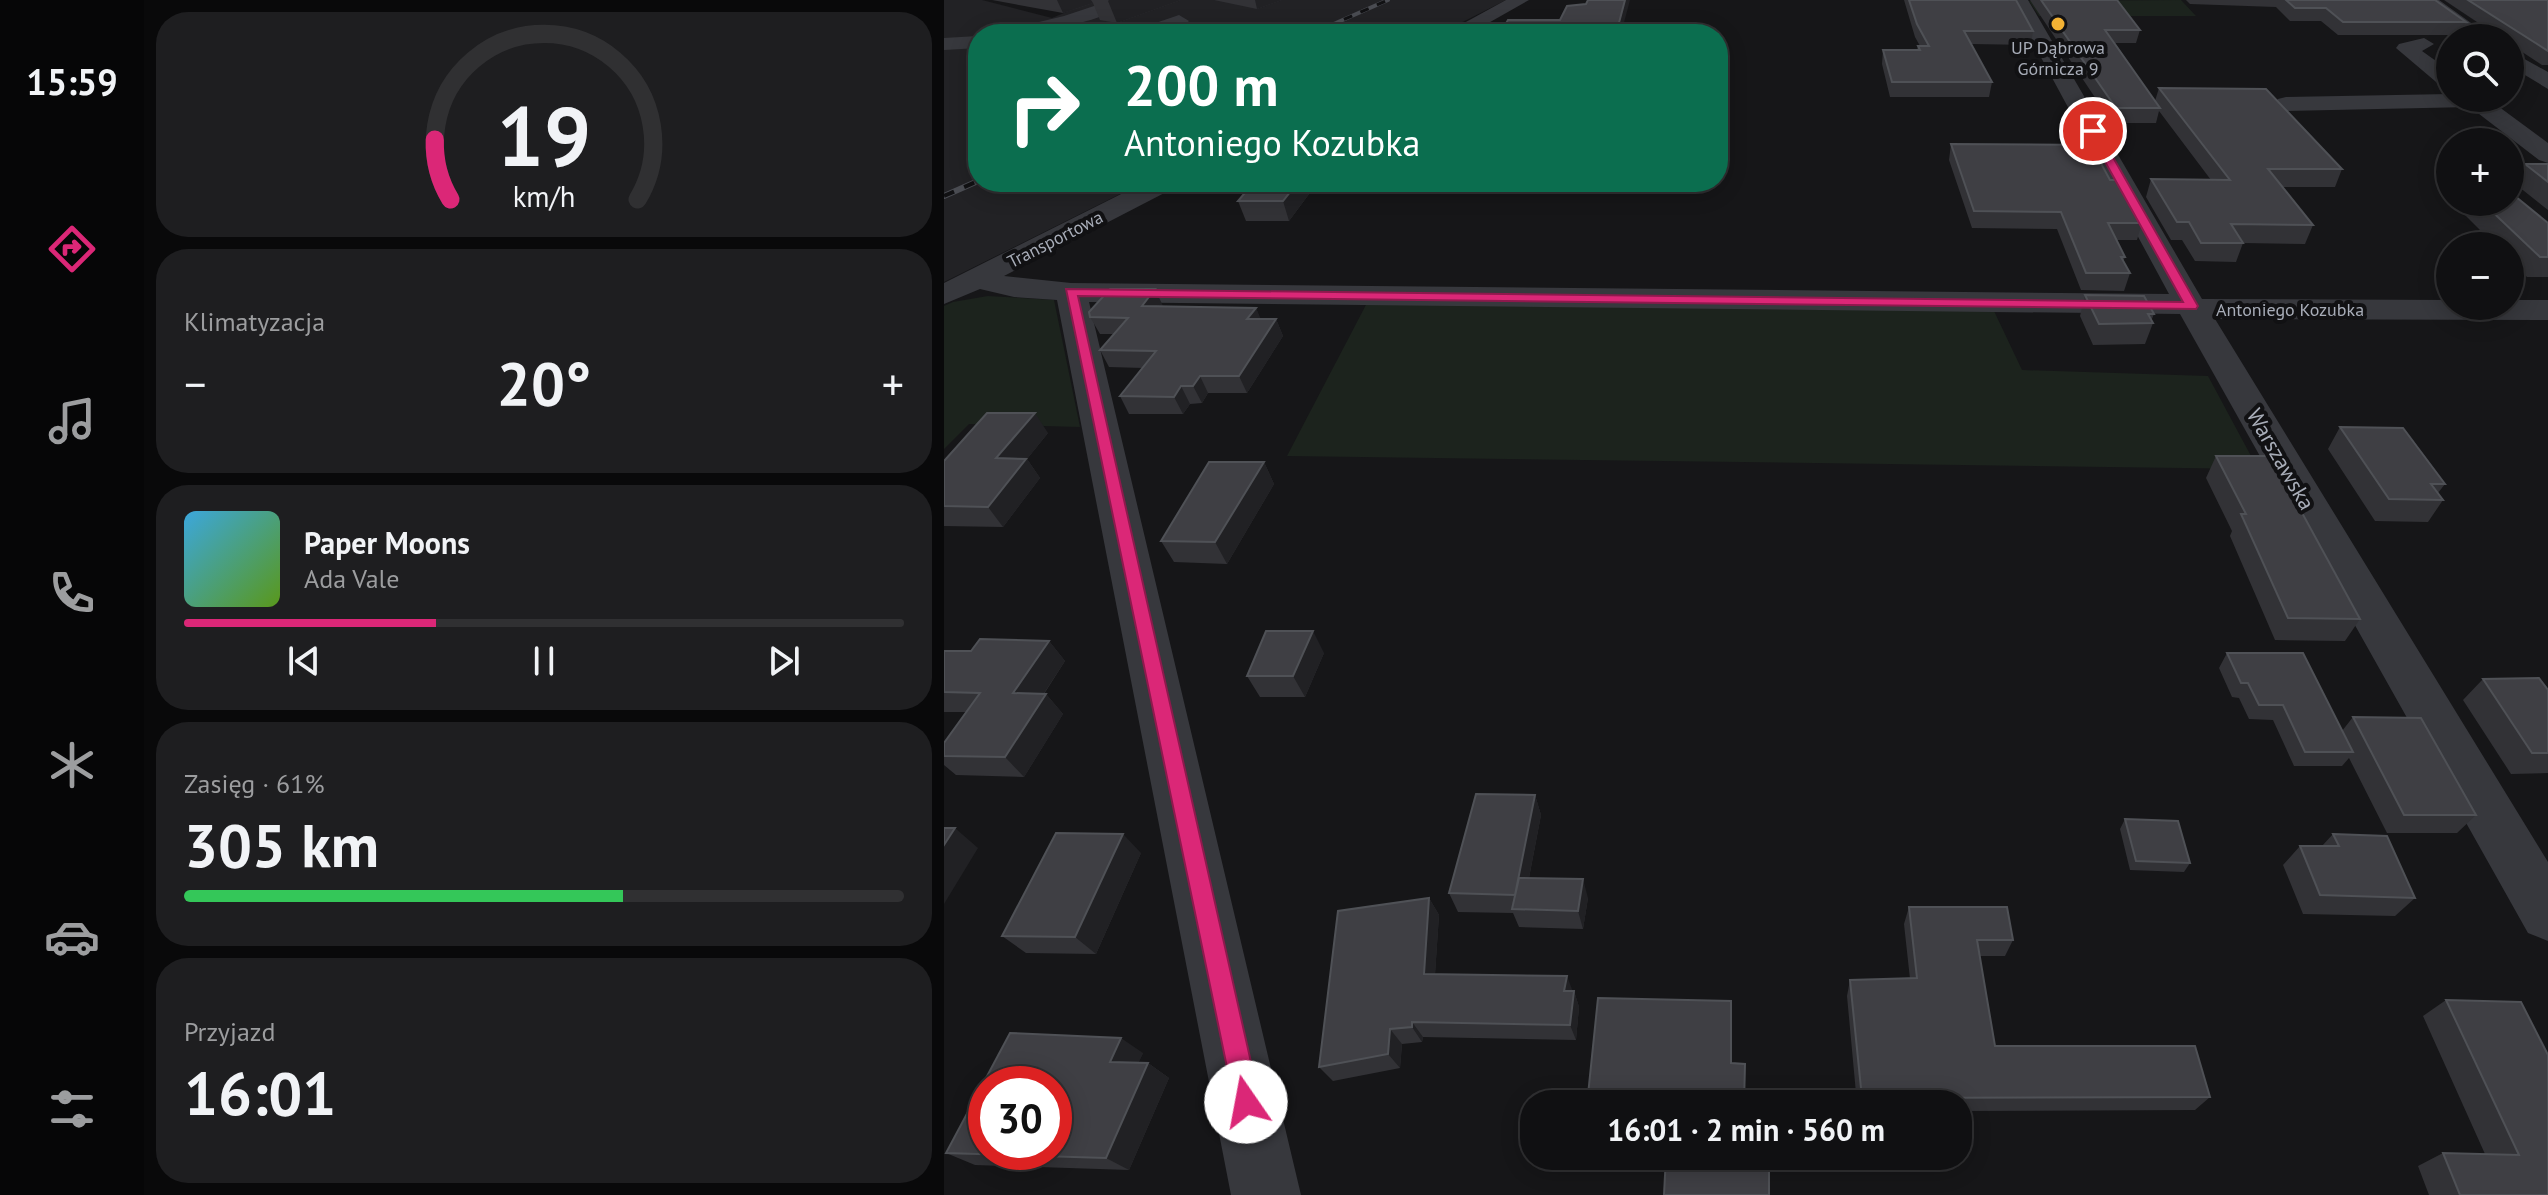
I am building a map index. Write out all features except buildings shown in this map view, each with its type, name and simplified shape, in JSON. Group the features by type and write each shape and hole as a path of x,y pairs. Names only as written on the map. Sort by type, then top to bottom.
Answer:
{"street":[{"path":"1057,24 1130,0"},
{"path":"1473,24 1520,0"},
{"name":"Warszawska","path":"2019,0 2192,306 2548,914"},
{"path":"2426,0 2461,24"},
{"path":"1170,24 1179,21"},
{"path":"944,44 968,43"},
{"path":"2424,44 2406,48 2436,71"},
{"path":"2524,66 2548,82"},
{"path":"2524,96 2548,95"},
{"path":"2286,104 2436,101"},
{"path":"2490,112 2548,155"},
{"name":"Transportowa","path":"944,295 1146,192"},
{"name":"Antoniego Kozubka","path":"977,279 1014,288 1071,292 2548,310"},
{"path":"1071,292 1266,1195"}],"shaded area":[{"path":"944,0 982,0 1052,18 1095,0 1506,0 1459,24 968,24 968,192 1124,192 944,282"},
{"path":"2181,0 2196,16 2039,16 2029,1"},
{"path":"988,296 1054,300 1080,427 969,424 944,449 944,306"},
{"path":"1368,301 1994,311 2022,370 2208,376 2258,469 1287,456"}],"railway":[{"path":"1334,24 1388,0"},
{"path":"944,196 968,185"}],"place":[{"name":"UP Dąbrowa Górnicza 9","path":"2058,24"}],"route":[{"path":"1246,1102 1071,292 2192,306 2093,131"}]}
